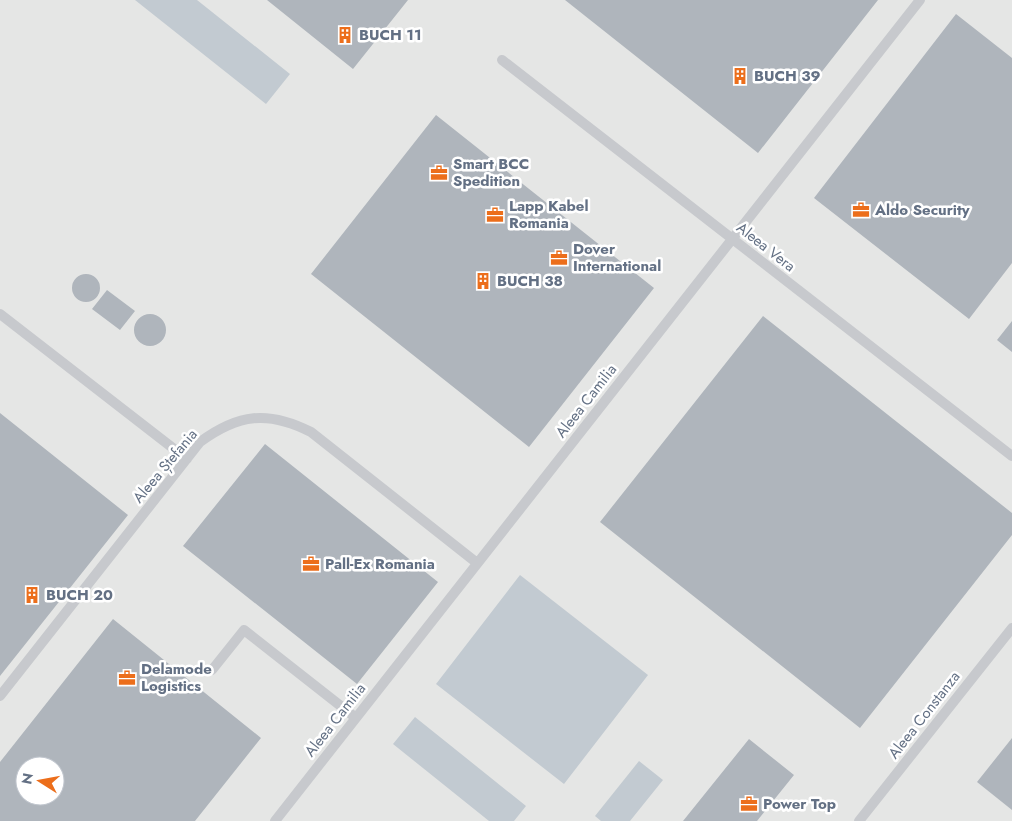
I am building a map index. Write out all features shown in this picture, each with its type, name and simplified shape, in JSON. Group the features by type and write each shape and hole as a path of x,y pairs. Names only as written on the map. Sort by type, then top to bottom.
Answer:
{"lane":[{"name":"Aleea Camilia","path":"275,821 920,0"},
{"name":"Aleea Vera","path":"502,60 1012,456"},
{"path":"0,314 187,459"},
{"name":"Aleea Ștefania","path":"0,696 200,442 232,422 265,418 298,426 311,432 478,564"},
{"name":"Aleea Constanza","path":"859,821 1012,628"},
{"path":"212,670 244,630 356,718"}],"shaded area":[{"path":"0,0 1012,0 1012,821 0,821"},
{"path":"135,0 197,0 290,74 266,104"},
{"path":"520,575 648,675 564,784 436,684"},
{"path":"415,717 526,806 514,821 489,821 393,744"},
{"path":"639,761 663,780 630,821 601,821 595,816"}],"building":[{"name":"BUCH 11","path":"267,0 408,0 353,69"},
{"name":"BUCH 39","path":"565,0 878,0 758,153"},
{"path":"956,14 1012,58 1012,263 969,319 814,198"},
{"name":"BUCH 38","path":"436,115 654,288 529,447 311,274"},
{"path":"86,274 96,278 100,288 96,298 86,302 76,298 72,288 76,278"},
{"path":"107,290 135,311 120,330 92,309"},
{"path":"150,314 156,315 161,319 165,324 165,336 161,341 156,345 150,346 144,345 139,341 135,336 134,330 135,324 139,319 144,315"},
{"path":"763,316 1012,513 1012,535 860,728 600,522"},
{"path":"1012,321 1012,352 997,340"},
{"name":"BUCH 20","path":"0,413 128,515 0,676"},
{"name":"Pall-Ex Romania","path":"265,444 438,582 357,684 183,546"},
{"name":"Delamode Logistics","path":"113,619 261,738 195,821 0,821 0,762"},
{"path":"1012,738 1012,810 977,782"},
{"path":"749,739 794,775 757,821 683,821"}],"place":[{"name":"BUCH 11","path":"345,35"},
{"name":"BUCH 39","path":"740,76"},
{"name":"Smart BCC Spedition","path":"439,173"},
{"name":"Aldo Security","path":"861,210"},
{"name":"Lapp Kabel Romania","path":"495,215"},
{"name":"Dover International","path":"559,258"},
{"name":"BUCH 38","path":"483,281"},
{"name":"Pall-Ex Romania","path":"311,564"},
{"name":"BUCH 20","path":"32,595"},
{"name":"Delamode Logistics","path":"127,678"},
{"name":"Power Top","path":"749,804"}]}
